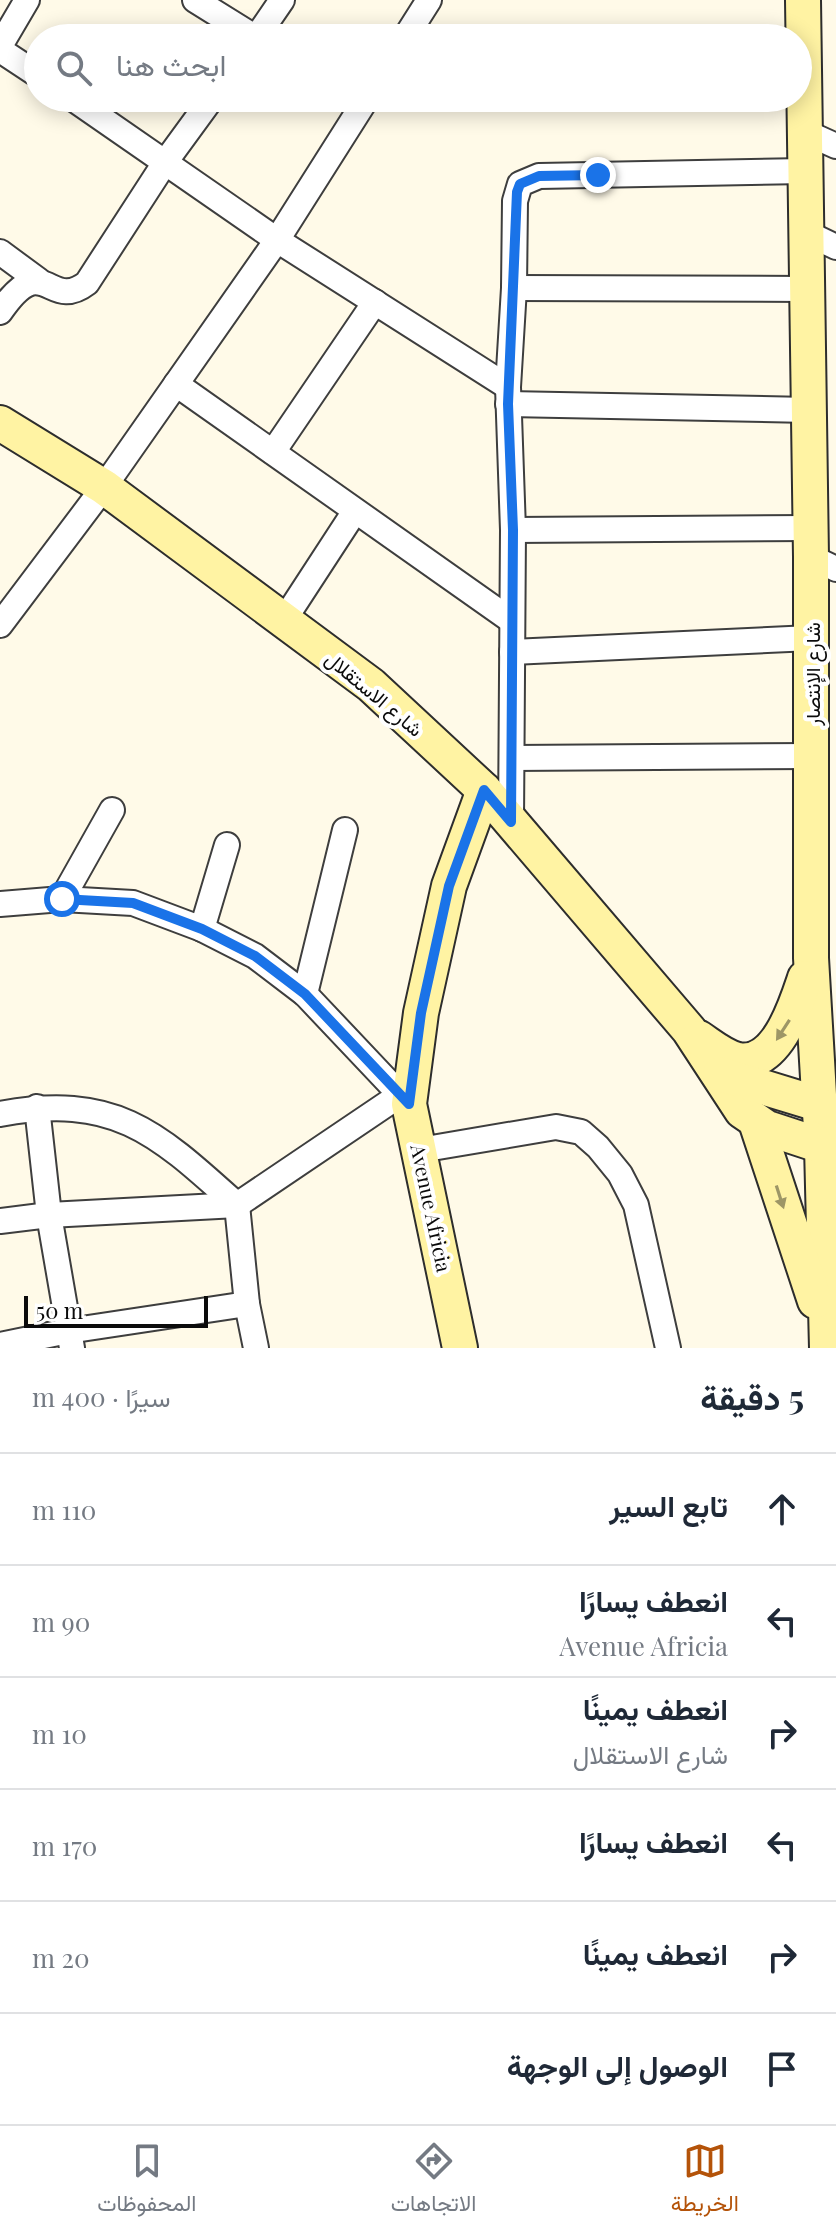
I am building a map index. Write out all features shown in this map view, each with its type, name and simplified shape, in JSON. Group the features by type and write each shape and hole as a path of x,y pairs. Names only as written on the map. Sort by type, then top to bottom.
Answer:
{"street":[{"path":"24,67 1,54 27,0"},
{"path":"195,0 234,24"},
{"path":"266,24 282,0"},
{"path":"414,24 429,0"},
{"name":"شارع الإنتصار","path":"803,0 803,24"},
{"path":"93,112 508,395 809,410"},
{"path":"0,252 38,280 63,291 77,290 87,283 202,112"},
{"path":"0,625 104,487 277,240 358,112"},
{"name":"شارع الإنتصار","path":"805,112 806,171 821,240 807,289 809,410 819,552 811,638 811,958 829,1150 826,1341"},
{"path":"805,132 836,146"},
{"path":"511,822 513,530 508,395 515,201 520,184 539,176 806,171"},
{"path":"0,312 19,288 38,280"},
{"path":"514,288 807,289"},
{"path":"273,452 375,302"},
{"path":"176,384 512,621"},
{"name":"شارع الاستقلال","path":"0,423 104,487 371,685 484,790 689,1030"},
{"path":"284,620 355,511"},
{"path":"513,530 819,552"},
{"path":"512,652 811,638"},
{"path":"512,758 811,756"},
{"name":"Avenue Africia","path":"460,1348 420,1150 404,1099 449,886 484,790"},
{"path":"62,899 112,810"},
{"path":"305,994 345,830"},
{"path":"202,929 227,845"},
{"path":"0,904 62,899 133,903 202,929 255,956 305,994 404,1099 237,1205 49,1215 0,1221"},
{"path":"689,1030 716,1049 740,1060 762,1055 778,1040 792,1017 811,958"},
{"path":"689,1030 742,1111 756,1122 829,1150"},
{"path":"720,1074 827,1109"},
{"path":"37,1107 49,1215 70,1339"},
{"path":"0,1114 37,1107 88,1109 120,1119 152,1134 181,1155 237,1205 247,1304 256,1348"},
{"path":"756,1122 826,1341"},
{"path":"420,1150 556,1127 581,1132 620,1174 636,1205 668,1348"},
{"path":"0,1345 70,1339 247,1304"}],"route":[{"path":"62,899 133,903 202,929 255,956 305,994 409,1104 421,1013 449,886 484,790 511,822 513,530 508,387 515,201 520,184 527,179 598,175"}]}
